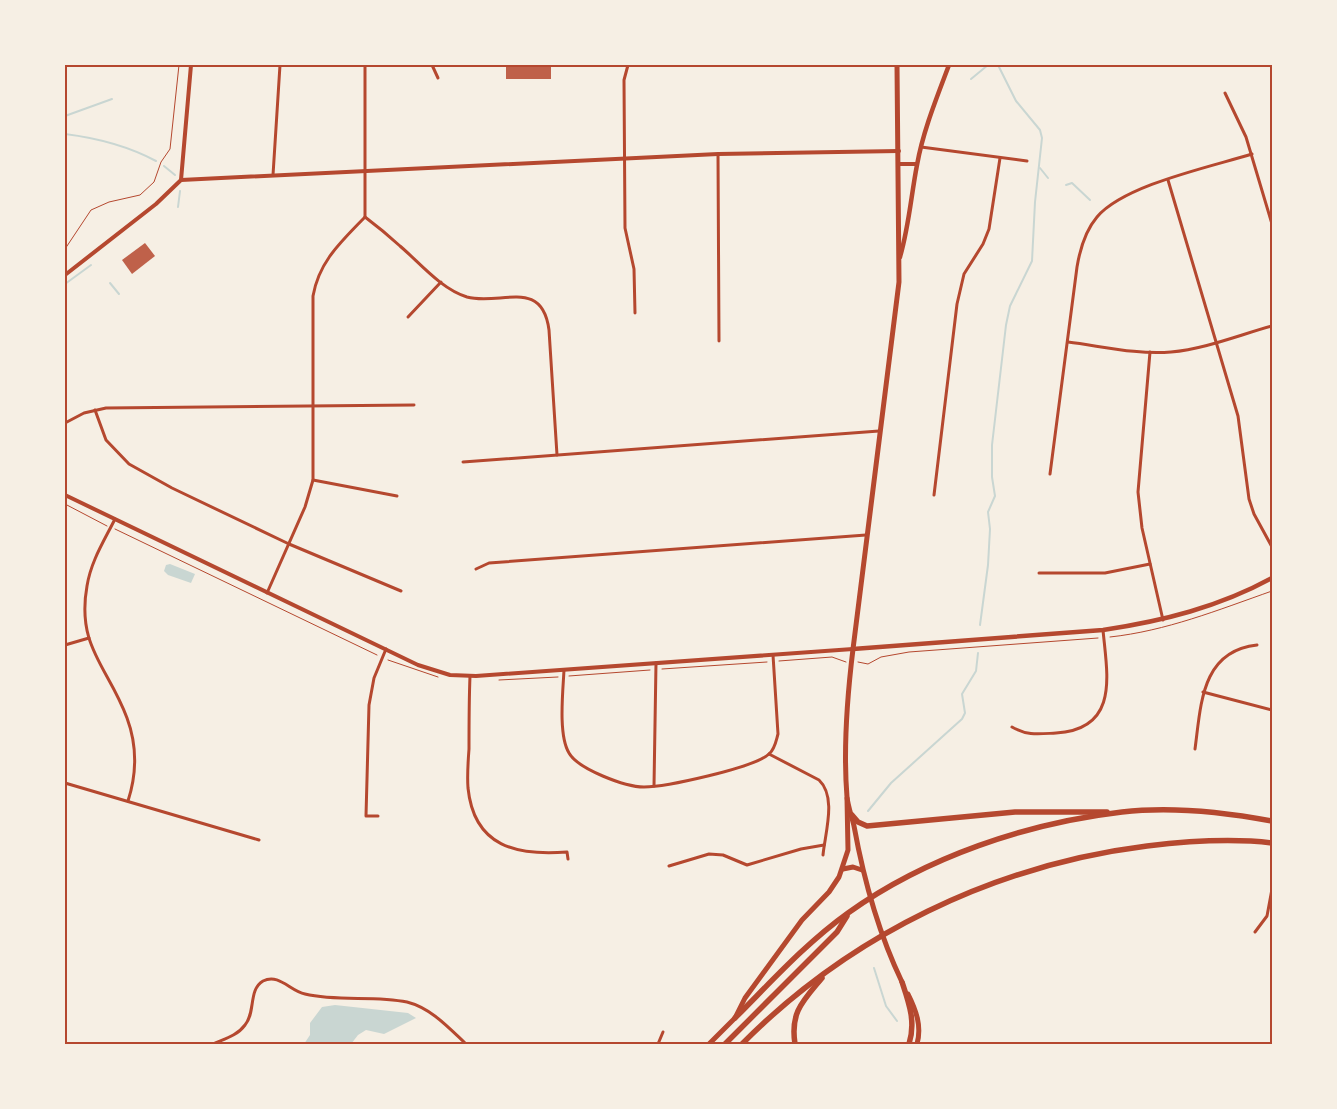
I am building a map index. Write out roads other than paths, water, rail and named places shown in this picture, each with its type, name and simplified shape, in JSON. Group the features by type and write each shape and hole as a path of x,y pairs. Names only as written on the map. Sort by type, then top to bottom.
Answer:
{"highway":[{"path":"852,814 858,822 867,826 1016,812 1202,812 1272,821"},
{"path":"735,1018 791,962 849,912 898,882 961,853 1029,831 1122,812"},
{"path":"742,1044 786,1002 828,971 925,912 966,893 1030,870 1084,856 1164,844 1211,841 1272,843"},
{"path":"725,1044 837,932 849,912"},
{"path":"795,1044 794,1028 798,1008 828,971"},
{"path":"902,982 912,1017 913,1031 909,1044"}],"main road":[{"path":"709,1044 735,1018 745,998 802,920 834,885 843,870 848,850 847,714 866,535 899,282 900,164 897,65"},
{"path":"900,256 911,212 921,147 949,65"},
{"path":"853,649 1103,630 1163,620 1214,605 1272,578"},
{"path":"847,798 866,883 890,956 916,1012 920,1034 917,1044"},
{"path":"843,870 853,867 862,870"}],"street":[{"path":"181,180 191,65"},
{"path":"273,175 280,65"},
{"path":"267,593 305,507 313,480 313,296 316,283 327,258 365,217 365,65"},
{"path":"432,65 438,78"},
{"path":"628,65 624,80 624,228 634,269 635,313"},
{"path":"1225,93 1239,120 1252,154 1272,224"},
{"path":"921,147 1027,161"},
{"path":"65,275 156,204 181,180 718,154 899,151"},
{"path":"718,154 719,341"},
{"path":"1050,474 1079,253 1092,224 1102,212 1120,198 1140,189 1252,154"},
{"path":"934,495 957,304 964,274 983,244 989,229 1000,158"},
{"path":"900,164 917,164"},
{"path":"1168,180 1238,416 1249,499 1272,547"},
{"path":"365,217 441,282 466,296 520,297 533,300 543,308 549,330 557,455"},
{"path":"408,316 441,282"},
{"path":"1068,342 1150,352 1180,350 1272,326"},
{"path":"1150,352 1138,492 1142,528 1163,620"},
{"path":"65,423 95,410 414,405"},
{"path":"95,410 106,440 129,464 172,488 289,544 400,591"},
{"path":"462,462 879,431"},
{"path":"313,480 396,496"},
{"path":"65,495 434,671 470,676 853,649"},
{"path":"115,519 94,558 86,586 85,613 89,638 99,665 122,705 131,733 135,772 128,801"},
{"path":"476,568 489,563 866,535"},
{"path":"1039,572 1105,572 1150,564"},
{"path":"1012,727 1024,734 1060,733 1081,727 1096,714 1104,704 1108,690 1103,630"},
{"path":"65,644 89,638"},
{"path":"1195,749 1203,692 1211,673 1235,649 1257,645"},
{"path":"378,816 366,816 369,705 374,678 386,649"},
{"path":"564,670 563,737 572,757 593,771 616,781 636,786 654,786 753,763 769,754 775,746 778,734 773,655"},
{"path":"654,786 656,664"},
{"path":"470,676 468,787 475,813 489,836 499,844 521,852 539,854 567,852 568,860"},
{"path":"1203,692 1272,710"},
{"path":"769,754 819,780 825,786 828,803 823,855"},
{"path":"65,783 259,840"},
{"path":"669,866 709,854 723,855 748,865 801,849 824,845"},
{"path":"1255,932 1267,916 1272,889"},
{"path":"213,1044 236,1034 246,1025 252,1012 255,989 262,982 271,978 283,982 303,994 408,1002 425,1009 466,1044"},
{"path":"658,1044 663,1032"}],"waterway":[{"path":"971,79 988,65 998,65"},
{"path":"980,625 988,565 990,529 988,512 995,496 992,477 992,445 1006,325 1010,306 1032,261 1035,202 1042,138 1040,130 1016,101 998,65"},
{"path":"65,116 112,99"},
{"path":"65,134 112,143 156,161"},
{"path":"164,166 175,175"},
{"path":"1040,168 1048,178"},
{"path":"1066,185 1072,183 1090,200"},
{"path":"178,207 180,191"},
{"path":"65,284 91,265"},
{"path":"110,283 119,294"},
{"path":"868,811 891,783 962,719 965,713 962,694 976,671 978,653"},
{"path":"874,968 886,1006 897,1021"}]}
